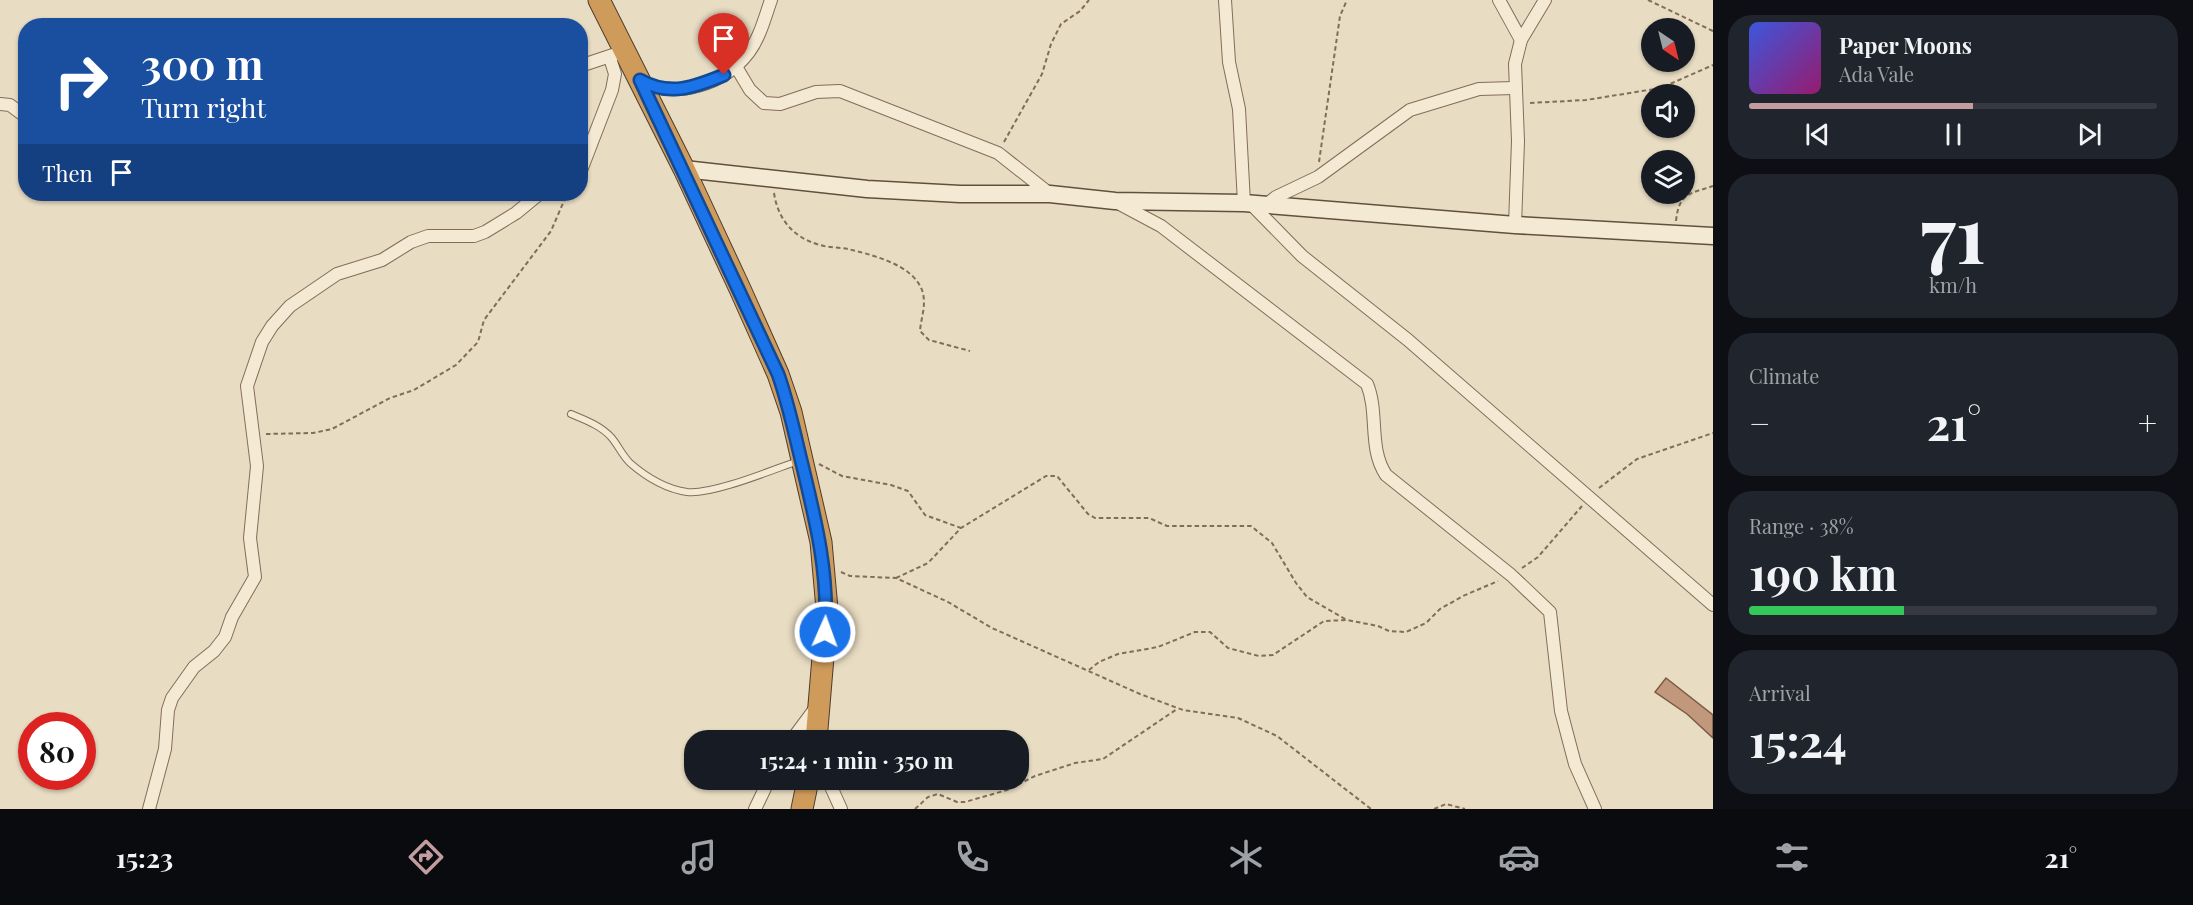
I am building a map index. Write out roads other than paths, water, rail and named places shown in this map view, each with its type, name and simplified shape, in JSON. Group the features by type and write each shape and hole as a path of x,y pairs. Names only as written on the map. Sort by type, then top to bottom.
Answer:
{"highway":[{"path":"599,0 617,53 640,80 684,170 778,374 791,412 821,542 827,609 817,730"},
{"path":"802,809 806,790"}],"street":[{"path":"640,80 655,89 667,91 688,88 724,75 749,52 761,29 771,0"},
{"path":"1226,0 1229,62 1254,205 1302,256 1408,340 1713,605"},
{"path":"1499,0 1521,40"},
{"path":"1515,225 1518,104 1514,88 1515,64 1521,40 1545,0"},
{"path":"588,63 617,53 612,90 588,152"},
{"path":"735,65 750,90 764,103 780,104 816,92 840,91 998,153 1050,194"},
{"path":"1254,205 1318,177 1410,110 1479,89 1514,88"},
{"path":"0,104 10,105 18,111"},
{"path":"684,170 867,189 948,194 1050,194 1115,201 1254,205 1515,225 1713,236"},
{"path":"149,809 165,749 168,710 172,698 194,667 225,637 232,617 255,577 250,538 257,466 247,386 262,342 290,306 337,274 382,260 411,242 437,234 474,236 485,232 531,201"},
{"path":"1115,201 1161,226 1368,384 1374,410 1376,450 1380,466 1386,475 1511,575 1550,612 1561,711 1575,764 1594,809"},
{"path":"799,730 820,702"},
{"path":"755,809 764,790"},
{"path":"833,790 842,809"}],"lane":[{"path":"571,414 598,426 611,437 628,461 639,470 666,487 688,492 713,488 801,460"}]}
